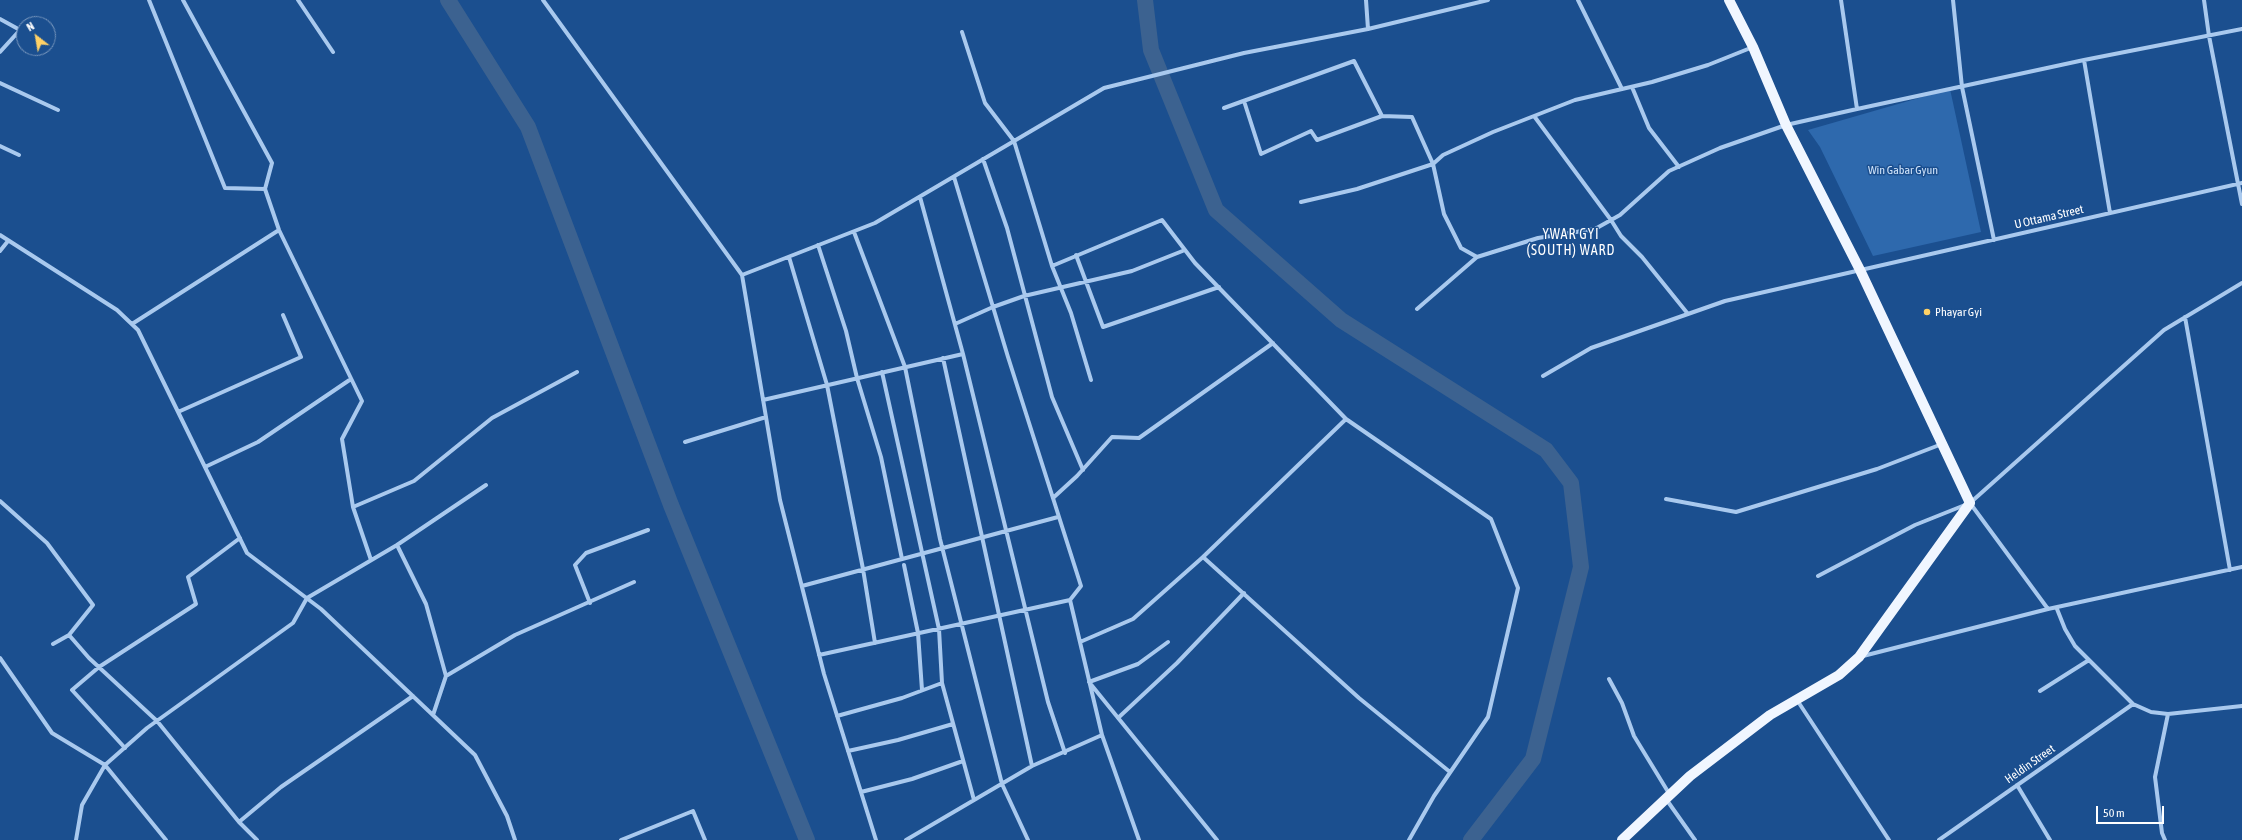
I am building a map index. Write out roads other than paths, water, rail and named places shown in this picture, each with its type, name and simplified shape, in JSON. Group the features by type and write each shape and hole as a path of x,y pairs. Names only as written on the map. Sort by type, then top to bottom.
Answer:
{"main road":[{"path":"1622,840 1690,776 1770,715 1839,675 1859,657 1970,503 1860,270 1786,125 1753,47 1729,0"}],"street":[{"path":"149,0 225,188 265,189"},
{"path":"183,0 272,163 265,189 279,230 362,401 342,439 353,507 371,560"},
{"path":"298,0 332,52"},
{"path":"543,0 742,275 780,500 837,716 876,840"},
{"path":"1366,0 1368,29"},
{"path":"742,275 875,223 1104,88 1244,53 1368,29 1488,0"},
{"path":"1578,0 1622,89"},
{"path":"1841,0 1857,109"},
{"path":"1952,0 1962,87 1994,240"},
{"path":"2204,0 2209,36 2241,183 2242,204"},
{"path":"0,19 20,30 0,52"},
{"path":"1417,309 1477,257 1538,238 1595,229 1620,215 1669,171 1720,148 1786,125 2084,60 2242,29"},
{"path":"962,32 985,103 1014,141 1052,266 1071,313 1091,380"},
{"path":"1301,202 1357,188 1433,164 1443,155 1575,100 1632,87 1708,65 1753,47"},
{"path":"2084,60 2110,213"},
{"path":"1224,108 1354,61 1382,116"},
{"path":"0,83 58,110"},
{"path":"1632,87 1649,128 1679,166"},
{"path":"1244,101 1261,154 1311,131 1317,140 1382,116 1412,117 1433,164 1444,214 1461,248 1477,257"},
{"path":"1534,116 1611,220 1621,236 1642,257 1688,314"},
{"path":"0,146 19,155"},
{"path":"983,159 1007,228 1052,397 1082,470"},
{"path":"820,655 1070,600 1081,586 1058,517 954,177"},
{"name":"U Ottama Street","path":"1543,376 1591,348 1725,301 2241,183"},
{"path":"920,197 963,354 1008,531 1048,702 1065,753"},
{"path":"1052,266 1162,220 1185,250 1219,287 1346,419 1491,519 1518,588 1488,717 1434,796 1409,840"},
{"path":"132,324 279,230"},
{"path":"854,232 905,367 943,548 1002,784 1028,840"},
{"path":"0,235 117,310 138,330 247,553 322,609 475,755 507,816 515,840"},
{"path":"0,251 8,241"},
{"path":"818,246 846,331 857,378 881,457 902,559"},
{"path":"955,324 993,307 1024,296 1132,271 1185,250"},
{"path":"1076,255 1084,281 1102,327 1219,287"},
{"path":"789,257 827,385 863,570 875,643"},
{"path":"1818,576 1916,525 1970,503 2164,330 2242,283"},
{"path":"178,412 301,357 283,315"},
{"path":"2185,317 2230,570"},
{"path":"1053,498 1082,470 1112,437 1139,438 1273,343"},
{"path":"763,400 963,354"},
{"path":"943,358 998,616 1032,766"},
{"path":"353,507 414,481 492,418 578,372"},
{"path":"882,372 921,554 939,629 942,683 974,800"},
{"path":"205,467 258,442 351,379"},
{"path":"685,442 766,417"},
{"path":"1080,642 1133,619 1203,557 1346,419"},
{"path":"1666,499 1736,512 1877,468 1942,444"},
{"path":"76,840 82,805 105,765 157,721 293,623 307,598 397,545 486,485"},
{"path":"0,501 47,543 93,605 69,635 53,644"},
{"path":"1970,503 2048,609"},
{"path":"802,586 1058,517"},
{"path":"590,603 575,566 586,553 648,530"},
{"path":"125,748 72,690 99,667 196,604 188,577 240,538"},
{"path":"397,545 426,604 446,676 434,715"},
{"path":"1203,557 1359,698 1450,772"},
{"path":"904,565 918,633 922,690"},
{"path":"1859,657 2048,609 2057,609 2242,567"},
{"path":"446,676 515,635 590,603 634,582"},
{"path":"1118,718 1177,663 1244,593"},
{"path":"1070,600 1102,735 1139,840"},
{"path":"2057,609 2065,629 2075,646 2133,704 2151,712 2168,714 2242,706"},
{"path":"69,635 99,667 157,721 239,822 257,840"},
{"path":"1089,682 1138,664 1168,642"},
{"path":"0,658 52,733 105,765 166,840"},
{"path":"2040,691 2089,660"},
{"path":"1609,679 1622,704 1634,736 1668,797 1695,840"},
{"path":"1089,682 1217,840"},
{"path":"837,716 942,683"},
{"path":"239,822 281,787 413,696"},
{"path":"1797,700 1889,840"},
{"name":"Heldin Street","path":"1939,840 2133,704"},
{"path":"2165,840 2162,832 2155,777 2168,714"},
{"path":"848,751 898,740 953,724"},
{"path":"906,840 1032,766 1065,753 1102,735"},
{"path":"861,792 912,778 963,761"},
{"path":"2017,785 2050,840"},
{"path":"621,840 692,811 705,840"}],"waterway":[{"path":"448,0 528,127 671,505 807,840"},
{"path":"1145,0 1151,50 1216,210 1341,320 1546,450 1571,483 1581,567 1533,759 1471,840"}],"place":[{"name":"Phayar Gyi","path":"1927,312"}],"district":[{"name":"YWAR GYI (SOUTH) WARD","path":"1571,244"}],"park label":[{"name":"Win Gabar Gyun","path":"1903,170"}]}
